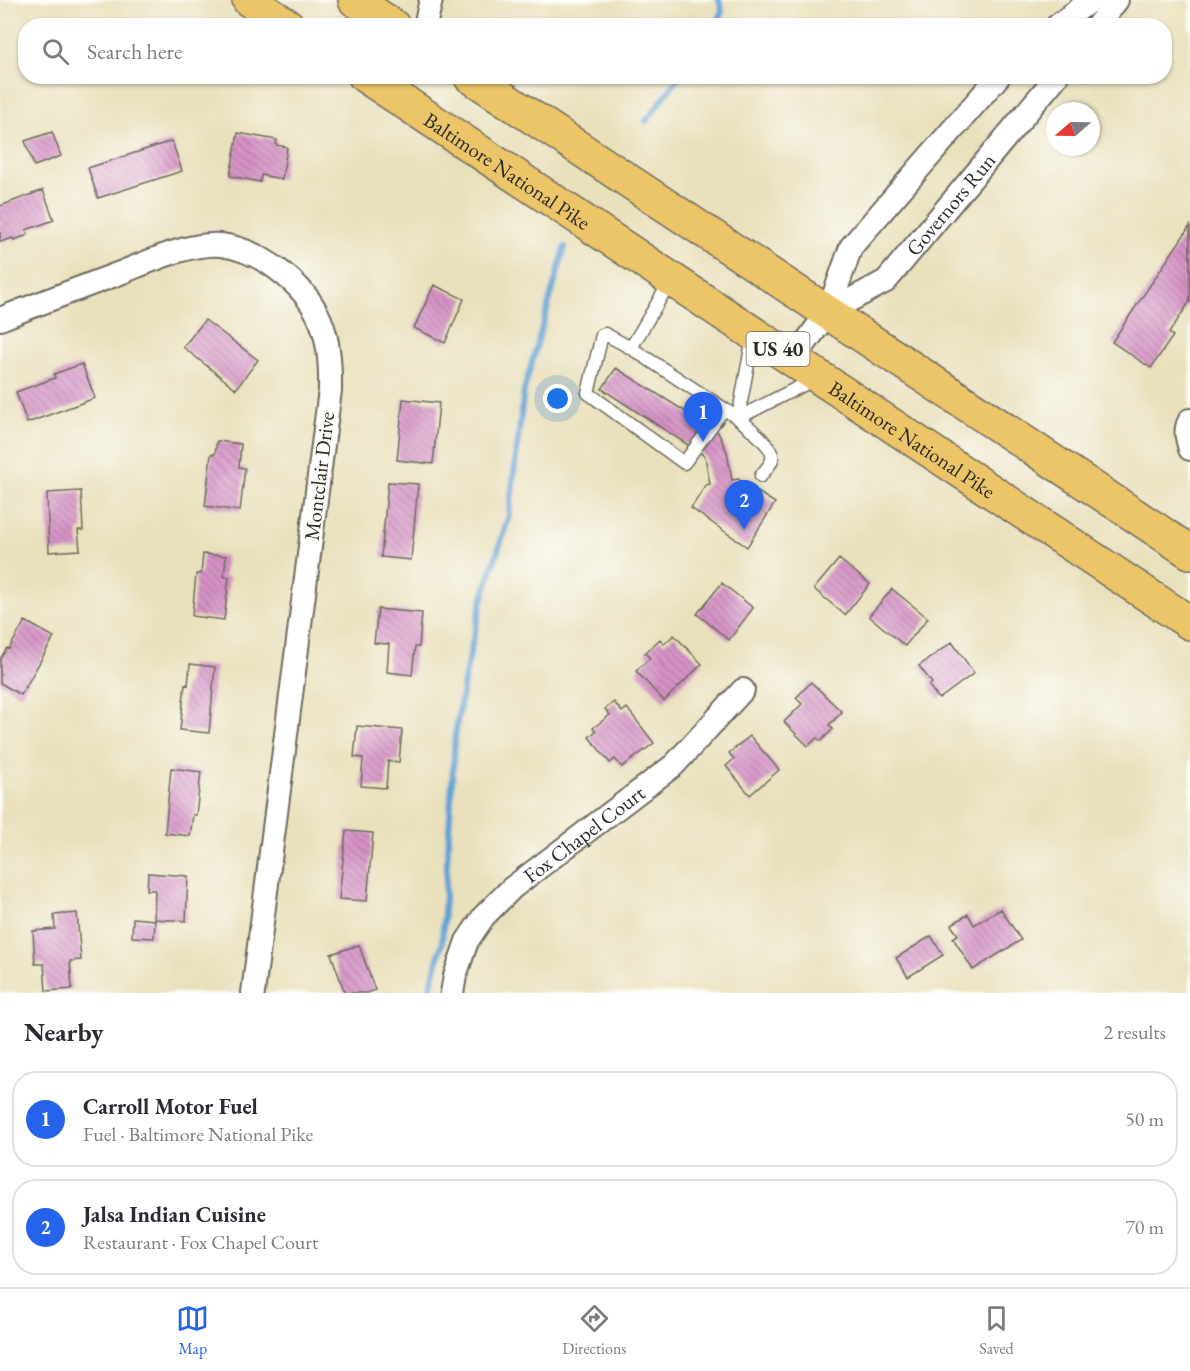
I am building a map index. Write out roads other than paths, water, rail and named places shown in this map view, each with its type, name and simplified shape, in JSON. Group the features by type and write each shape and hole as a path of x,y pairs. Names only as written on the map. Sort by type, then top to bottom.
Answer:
{"main road":[{"path":"249,0 276,18"},
{"path":"355,0 381,18"},
{"name":"Baltimore National Pike","path":"377,84 1190,623"},
{"name":"US 40","path":"482,84 1190,552"}],"street":[{"path":"427,18 431,0"},
{"path":"1067,18 1091,0"},
{"path":"1103,18 1117,0"},
{"name":"Governors Run","path":"806,368 851,247 992,84"},
{"name":"Governors Run","path":"828,312 886,281 1050,84"},
{"name":"Montclair Drive","path":"0,319 157,259 189,249 218,245 244,249 273,265 298,286 314,307 324,331 331,358 330,390 253,993"},
{"path":"1190,420 1186,426 1186,437 1190,449"},
{"name":"Fox Chapel Court","path":"452,993 454,976 467,941 484,916 512,888 674,765 743,690"}],"lane":[{"path":"631,348 671,279"},
{"path":"738,418 753,333"},
{"path":"724,409 684,463 588,393 602,335 605,334 631,348 738,418 752,430 772,453 772,459 761,476"},
{"path":"738,418 806,368"}],"waterway":[{"path":"719,0 722,10 720,18"},
{"path":"646,121 674,84"},
{"path":"429,993 442,943 455,736 465,676 482,600 509,516 524,390 565,247"}],"place":[{"name":"Carroll Motor Fuel","path":"703,442"},
{"name":"Jalsa Indian Cuisine","path":"744,530"}]}
